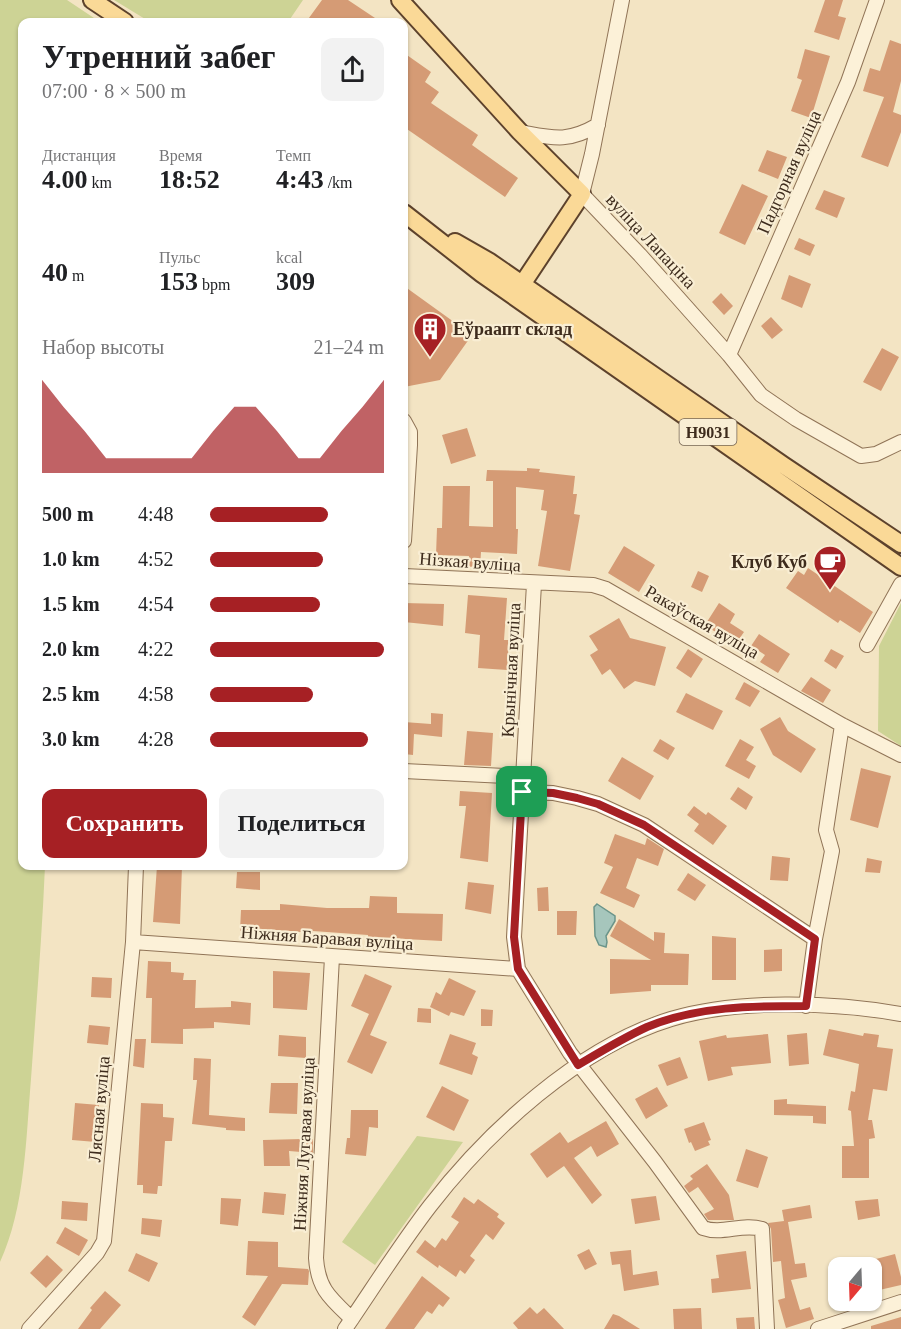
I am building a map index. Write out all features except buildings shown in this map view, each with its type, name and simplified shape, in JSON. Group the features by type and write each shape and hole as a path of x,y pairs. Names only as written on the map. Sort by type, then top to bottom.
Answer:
{"main road":[{"path":"92,0 119,18"},
{"name":"вуліца Лапаціна","path":"400,0 520,132 582,194"},
{"path":"518,290 582,194"},
{"name":"Н9031","path":"408,216 482,274 518,290 901,544"},
{"name":"Н9031","path":"518,290 901,567"}],"street":[{"path":"582,194 622,0"},
{"name":"Падгорная вуліца","path":"729,355 848,82 877,0"},
{"path":"520,132 558,138 575,137 598,125"},
{"name":"вуліца Лапаціна","path":"582,194 640,255 729,355 761,395 861,456 876,454 901,442"},
{"path":"408,428 410,445 408,477"},
{"name":"Нізкая вуліца","path":"408,576 534,584"},
{"name":"Ракаўская вуліца","path":"534,584 593,585 606,589 842,725 901,755"},
{"name":"Крынічная вуліца","path":"534,584 514,937 518,969 578,1065 655,1162 703,1228 711,1231 753,1226 762,1228 767,1329"},
{"path":"867,645 898,590"},
{"path":"806,1006 815,939 832,851 826,830 842,725"},
{"path":"408,771 523,777"},
{"path":"522,792 553,793 577,798 598,804 644,825 815,939"},
{"name":"Лясная вуліца","path":"29,1329 97,1253 104,1241 133,942 136,870"},
{"name":"Ніжняя Баравая вуліца","path":"133,942 518,969"},
{"name":"Ніжняя Лугавая вуліца","path":"332,957 316,1258 317,1271 324,1290 348,1324"},
{"path":"348,1324 429,1207 454,1176 506,1122 578,1065 646,1028 672,1018 737,1007 806,1006 878,1010 901,1014"},
{"path":"818,1329 901,1302"}],"green space":[{"path":"0,0 67,0 94,18 18,18 18,870 45,870 23,1173 15,1219 0,1262"},
{"path":"114,0 303,0 291,18 143,18"},
{"path":"901,603 901,746 878,731 879,646"},
{"path":"417,1136 463,1142 375,1265 342,1242"}],"water":[{"path":"597,904 615,916 615,921 606,936 606,947 599,945 595,936 594,907"}],"place":[{"name":"Еўраапт склад","path":"430,358"},
{"name":"Клуб Куб","path":"830,591"}],"route":[{"path":"522,792 553,793 577,798 598,804 644,825 815,939 806,1006 737,1007 672,1018 646,1028 578,1065 518,969 514,937 522,792"}]}
